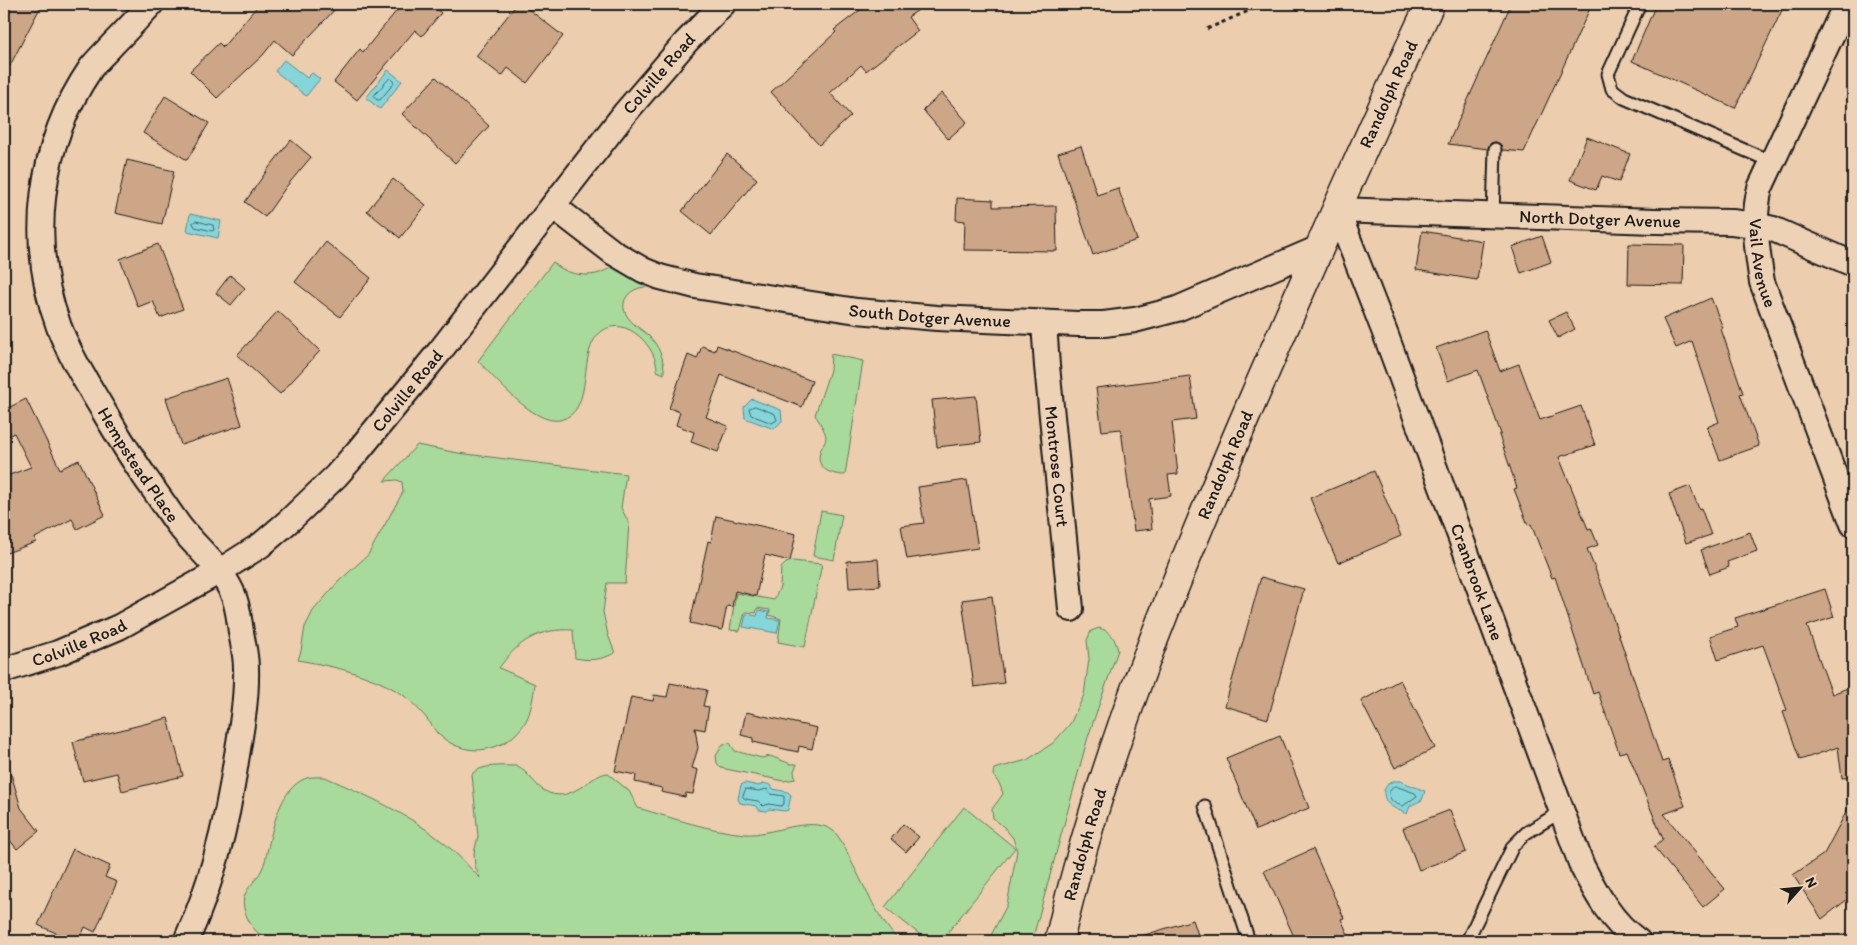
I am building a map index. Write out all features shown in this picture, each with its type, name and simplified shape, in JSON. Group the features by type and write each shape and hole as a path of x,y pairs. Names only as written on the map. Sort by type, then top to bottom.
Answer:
{"main road":[{"name":"Randolph Road","path":"1059,941 1089,828 1127,712 1194,538 1319,248 1430,4"}],"street":[{"name":"Hempstead Place","path":"151,4 91,67 68,107 53,146 48,166 41,211 41,232 49,295 60,328 86,382 136,465 181,528 220,571 232,592 238,610 246,670 244,710 223,834 200,908 186,941"},
{"name":"Colville Road","path":"4,670 58,653 119,627 220,571 261,545 336,476 440,351 625,113 686,42 723,4"},
{"name":"Vail Avenue","path":"1848,6 1760,188 1756,205 1755,241 1762,282 1853,524"},
{"name":"South Dotger Avenue","path":"553,206 614,253 643,270 660,277 695,286 857,310 938,318 1104,324 1135,320 1177,309 1319,248"},
{"name":"North Dotger Avenue","path":"1337,210 1732,222 1755,225 1780,232 1853,264"},
{"name":"Cranbrook Lane","path":"1337,210 1386,333 1582,866 1598,897 1620,924 1638,941"},
{"name":"Montrose Court","path":"1044,323 1071,609"}],"lane":[{"path":"1640,4 1608,74 1612,89 1624,98 1772,162"},
{"path":"1493,216 1495,149"},
{"path":"1205,806 1249,941"},
{"path":"1467,941 1513,846 1526,833 1562,811"}],"path":[{"path":"1207,29 1253,9 1260,4"}],"green space":[{"path":"553,262 562,269 585,275 598,273 615,266 653,283 649,287 637,289 628,295 625,300 624,310 631,322 655,343 662,358 664,369 664,374 657,371 652,353 639,336 630,330 621,327 611,327 602,331 594,340 589,352 578,405 571,414 560,420 550,420 527,408 478,361"},
{"path":"831,354 863,361 845,475 835,474 826,470 822,467 819,458 826,437 815,415 830,370"},
{"path":"417,445 458,453 626,474 621,508 629,523 625,583 607,583 603,612 608,635 615,653 596,659 575,658 573,630 550,631 530,638 514,650 499,668 535,684 530,712 518,732 497,746 485,749 473,750 449,742 438,734 410,701 399,692 375,680 324,665 298,660 305,627 313,611 338,582 368,555 403,492 402,482 397,480 384,481"},
{"path":"821,511 842,515 834,560 813,556"},
{"path":"792,561 822,564 805,647 778,642 781,619 769,615 770,610 757,608 756,613 745,612 740,631 730,630 736,593 774,600 780,587 781,568 786,563"},
{"path":"1099,628 1107,631 1112,636 1118,650 1088,737 1032,941 988,941 1007,905 1017,851 1013,838 993,818 992,809 1003,794 1000,785 993,775 994,769 1027,760 1053,743 1070,724 1084,695 1089,659 1087,640 1091,631"},
{"path":"730,743 735,751 762,758 770,756 791,764 797,764 794,771 795,779 784,781 721,768 717,763 716,756 723,744"},
{"path":"516,766 525,772 544,791 558,795 573,792 600,775 607,773 629,791 638,808 718,830 755,834 801,825 813,825 823,826 832,830 844,845 879,914 899,941 274,941 260,935 250,923 243,903 245,896 262,870 276,816 281,805 293,786 302,780 310,777 325,777 402,814 449,847 480,878 475,866 474,853 478,836 472,774 486,767"},
{"path":"964,807 1015,848 941,941 928,941 885,907"}],"water":[{"path":"284,60 307,78 312,73 320,79 306,96 275,71"},
{"path":"388,70 402,81 380,109 366,98"},
{"path":"190,214 221,221 218,238 187,231"},
{"path":"752,399 781,410 782,421 774,429 745,418 744,407"},
{"path":"759,610 769,612 768,618 780,620 777,633 743,627 746,614 757,616"},
{"path":"1393,781 1400,781 1425,791 1422,800 1410,806 1407,814 1394,808 1385,800 1384,790"},
{"path":"745,783 759,786 763,783 771,785 773,789 788,792 791,795 788,810 759,810 756,806 740,803 738,799 741,785"}],"building":[{"path":"4,4 42,4 4,77"},
{"path":"259,4 340,4 292,55 275,40 263,55 217,98 190,71 219,43 223,47"},
{"path":"402,4 431,4 441,13 422,36 415,30 357,100 334,82 360,49 363,52"},
{"path":"517,4 522,4 563,36 527,83 508,68 502,76 476,56"},
{"path":"868,4 927,4 908,17 918,31 866,71 861,65 830,93 851,116 819,145 771,92 836,32 834,30"},
{"path":"1511,4 1592,4 1524,152 1502,150 1501,145 1496,142 1491,143 1488,149 1448,144"},
{"path":"1656,4 1785,4 1735,108 1632,61"},
{"path":"436,77 489,126 455,163 402,114"},
{"path":"942,93 967,122 948,139 923,110"},
{"path":"165,96 209,123 187,160 143,133"},
{"path":"1587,137 1630,154 1619,182 1602,176 1596,190 1570,180"},
{"path":"291,140 311,157 286,187 265,217 245,202"},
{"path":"1081,146 1097,195 1118,188 1137,240 1093,255 1058,153"},
{"path":"727,154 757,179 711,235 682,211"},
{"path":"127,160 174,171 162,224 115,213"},
{"path":"393,179 426,205 400,238 367,211"},
{"path":"957,198 993,200 993,207 1056,206 1057,251 964,250 965,221 956,220"},
{"path":"1422,231 1483,241 1477,280 1416,270"},
{"path":"1542,236 1551,262 1521,273 1512,247"},
{"path":"326,242 371,278 340,317 295,282"},
{"path":"158,244 183,309 160,318 153,301 138,307 120,259"},
{"path":"1629,244 1684,245 1683,285 1628,284"},
{"path":"230,275 245,288 231,305 216,293"},
{"path":"1711,298 1723,328 1721,329 1743,393 1740,394 1759,446 1720,460 1707,427 1719,422 1692,341 1676,348 1663,319"},
{"path":"278,311 320,351 280,394 237,355"},
{"path":"1566,312 1575,329 1558,338 1549,320"},
{"path":"1485,330 1500,371 1519,364 1540,420 1581,406 1595,445 1559,457 1588,529 1591,528 1598,545 1587,549 1603,589 1662,762 1668,760 1685,806 1664,814 1725,889 1703,907 1654,847 1663,839 1627,751 1619,753 1598,692 1593,694 1555,577 1552,578 1531,524 1528,525 1514,489 1517,488 1499,435 1501,434 1478,370 1448,381 1436,348"},
{"path":"717,345 812,381 802,407 721,375 706,417 728,426 718,452 691,442 694,432 676,425 680,412 669,408 688,355 697,359 702,346 715,351"},
{"path":"1190,376 1196,419 1172,422 1178,474 1168,475 1171,496 1149,499 1152,529 1134,531 1121,429 1102,431 1096,388"},
{"path":"227,378 242,425 181,445 166,398"},
{"path":"976,396 981,442 937,447 932,400"},
{"path":"26,399 60,469 79,460 105,515 77,529 72,519 35,538 36,542 4,554 4,477 31,467 14,433 4,438 4,410"},
{"path":"1374,471 1401,536 1338,563 1310,498"},
{"path":"967,480 978,548 907,559 901,526 924,523 918,487"},
{"path":"1690,486 1711,535 1686,543 1669,494"},
{"path":"716,516 796,534 790,561 765,555 756,596 735,591 732,607 727,606 722,630 690,623 708,541 711,542"},
{"path":"1750,532 1757,551 1727,562 1729,567 1710,574 1701,550"},
{"path":"878,559 880,586 849,588 847,561"},
{"path":"1261,577 1304,589 1268,719 1225,706"},
{"path":"1825,589 1834,617 1807,626 1832,694 1853,686 1853,777 1842,778 1838,747 1800,760 1783,712 1787,710 1763,645 1718,660 1710,636 1738,627 1735,618"},
{"path":"992,596 1004,683 974,687 962,600"},
{"path":"1400,680 1435,748 1395,768 1361,701"},
{"path":"670,683 707,690 703,706 709,707 705,730 695,728 698,748 692,768 698,770 693,794 686,793 685,797 661,792 662,788 635,782 636,775 615,771 631,697 653,701 654,695 667,697"},
{"path":"746,712 817,728 812,749 799,746 798,752 753,742 753,738 741,735"},
{"path":"168,718 183,776 122,791 117,773 83,781 73,742"},
{"path":"1280,736 1309,808 1256,830 1226,758"},
{"path":"9,767 21,808 39,831 17,849 4,833 4,768"},
{"path":"1853,799 1853,895 1822,919 1793,875 1824,854"},
{"path":"1450,810 1466,852 1419,870 1403,828"},
{"path":"903,824 919,837 906,852 891,839"},
{"path":"73,849 110,866 105,877 117,882 95,932 85,927 79,941 74,941 38,925"},
{"path":"1313,849 1344,918 1341,919 1351,941 1296,941 1264,871"},
{"path":"1193,920 1200,941 1138,941 1138,937"}]}
